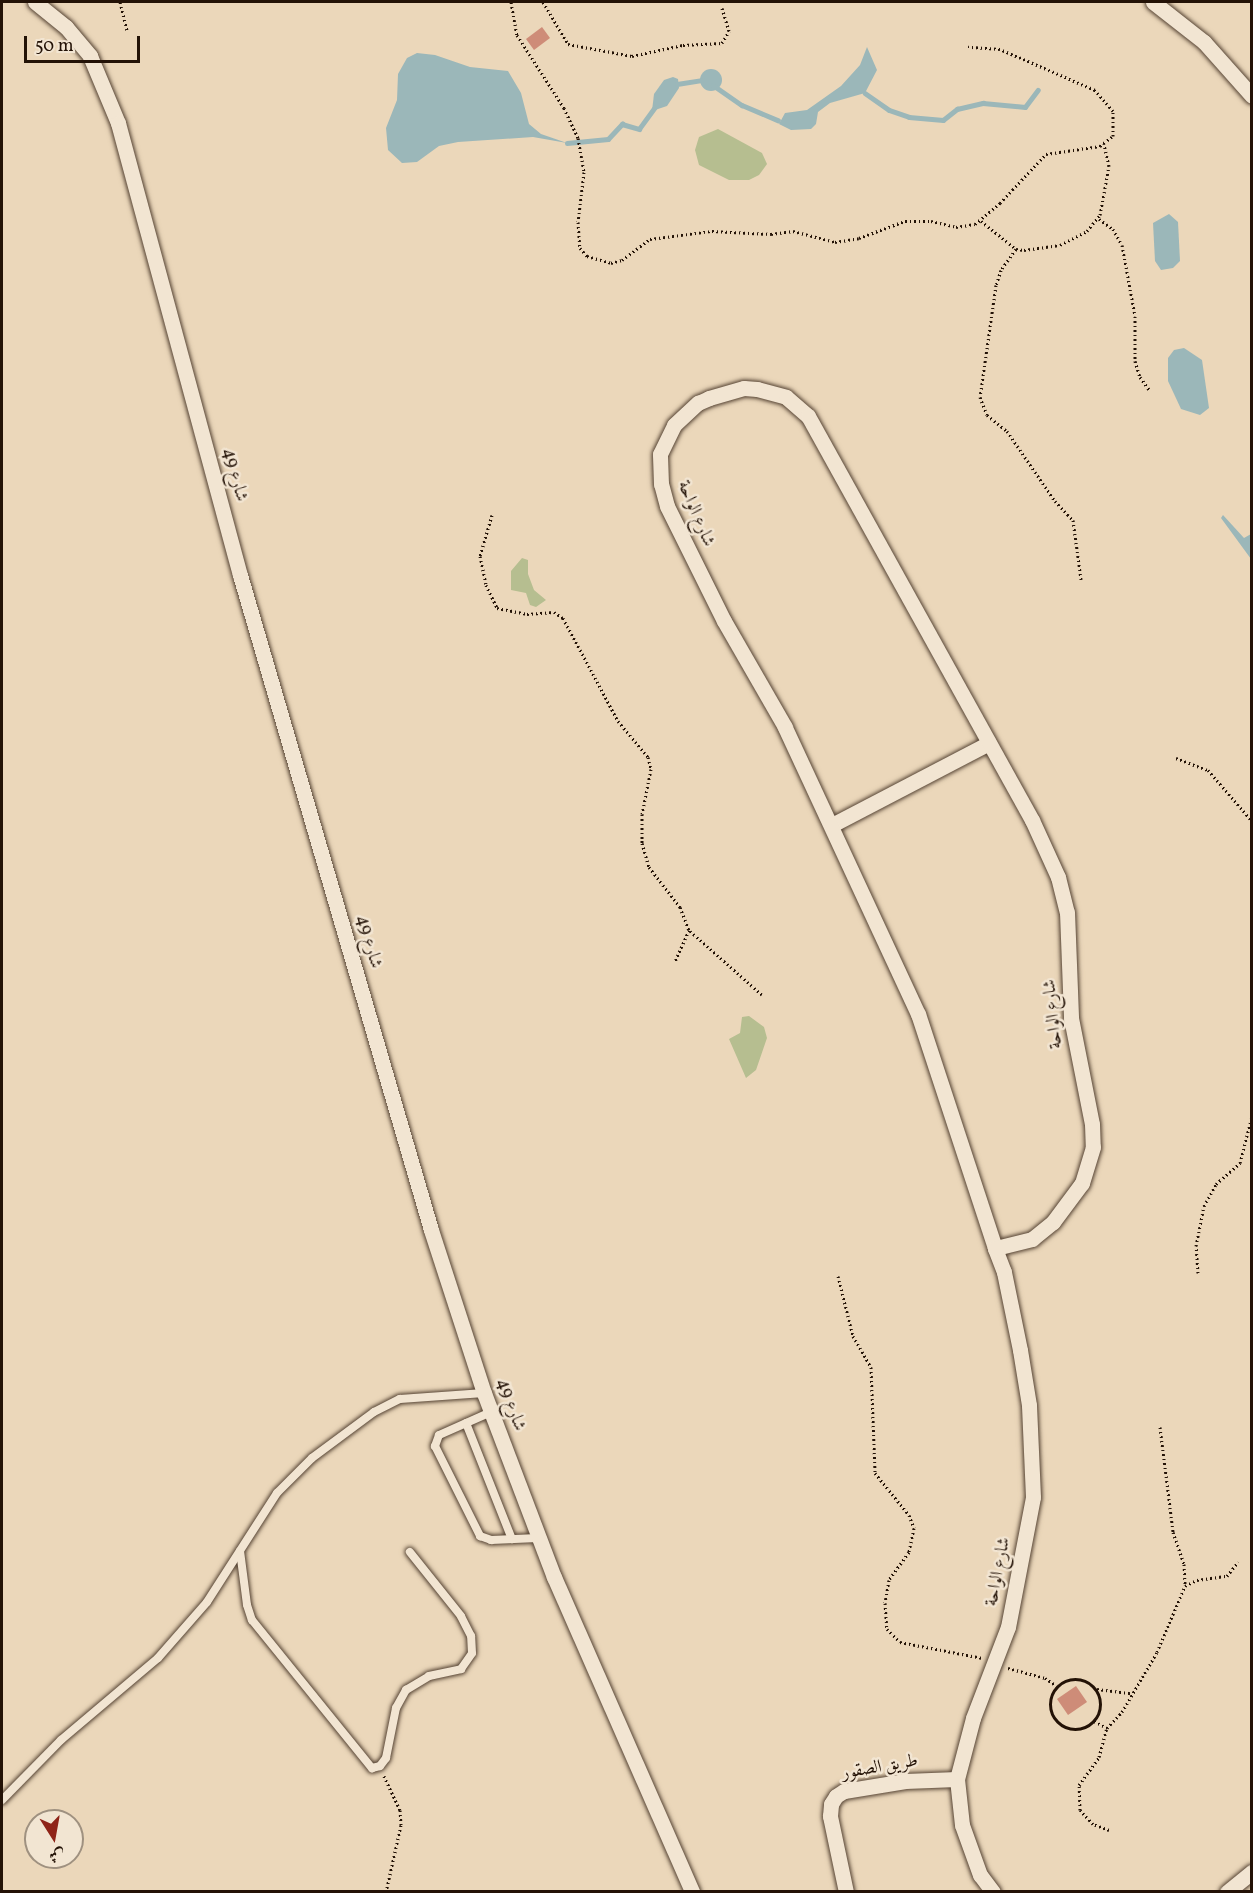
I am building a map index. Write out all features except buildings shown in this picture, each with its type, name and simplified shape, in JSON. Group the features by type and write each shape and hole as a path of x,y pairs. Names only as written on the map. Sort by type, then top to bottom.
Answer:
{"street":[{"name":"شارع 49","path":"35,2 66,27 90,56 118,123 240,575 431,1230 484,1393 538,1538 692,1892"},
{"path":"1153,2 1204,42 1251,96"},
{"name":"شارع الواحة","path":"993,1892 980,1875 962,1825 957,1779 1016,1595 1033,1497 1029,1405 1004,1272 995,1248 918,1014 785,727 724,621 667,506 660,477 660,454 674,424 698,403 744,388 786,397 808,416 989,743 1058,877 1067,912 1071,1018 1092,1124 1093,1147 1082,1183 1053,1222 1032,1239 995,1248"},
{"path":"832,825 989,743"},
{"name":"طريق الصقور","path":"846,1892 830,1816 831,1804 836,1796 844,1791 905,1781 957,1779"},
{"path":"1227,1892 1251,1872"}],"lane":[{"path":"2,1800 61,1740 158,1658 207,1602 291,1476 374,1412 417,1394 484,1393"},
{"path":"491,1412 439,1435 435,1446 480,1536 512,1539 538,1538"},
{"path":"466,1423 512,1539"},
{"path":"240,1551 247,1605 263,1637 363,1761 372,1768 380,1766 386,1758 396,1708 406,1690 429,1676 461,1669 472,1653 471,1636 461,1616 410,1552"}],"path":[{"path":"120,2 127,31"},
{"path":"511,2 517,36 578,138 584,172 578,236 580,248 599,261 622,260 650,238 712,231 771,234 793,231 835,242 859,238 905,221 956,227 981,221 1046,154 1104,144 1113,136 1116,120 1106,100 1095,90 1000,49 968,47"},
{"path":"543,2 568,44 632,56 683,45 722,43 729,31 722,8"},
{"path":"981,221 1016,249 1040,250 1060,245 1087,231 1099,219 1108,166 1104,144"},
{"path":"1099,219 1113,229 1122,245 1135,316 1135,361 1140,377 1150,391"},
{"path":"1016,249 1001,270 996,285 980,397 987,415 1006,431 1055,501 1073,520 1081,579"},
{"path":"492,515 480,556 486,585 497,609 528,614 554,612 563,618 618,721 648,758 651,770 642,814 642,843 649,867 680,907 689,930 762,995"},
{"path":"1176,758 1208,770 1251,821"},
{"path":"675,961 689,930"},
{"path":"1198,1273 1196,1246 1204,1206 1216,1184 1240,1163 1251,1116"},
{"path":"838,1276 853,1336 871,1367 875,1473 909,1515 914,1528 909,1552 889,1580 885,1603 888,1629 900,1642 957,1650 1057,1686"},
{"path":"1109,1830 1086,1818 1077,1794 1099,1757 1107,1728 1157,1652 1185,1586 1184,1563 1173,1532 1160,1426"},
{"path":"1185,1586 1197,1580 1227,1576 1238,1562"},
{"path":"1107,1728 1094,1721 1073,1729 1054,1718 1050,1696 1057,1686 1077,1678 1097,1689 1131,1693"},
{"path":"1094,1721 1101,1700 1097,1689"},
{"path":"380,1766 400,1810 401,1825 386,1892"}],"green space":[{"path":"718,129 762,153 767,164 759,175 749,180 729,180 699,165 695,150 699,137"},
{"path":"522,558 528,560 528,574 534,590 546,600 536,607 530,605 526,593 511,590 511,571"},
{"path":"749,1016 764,1027 767,1038 756,1070 746,1078 729,1039 740,1033 742,1017"}],"water":[{"path":"867,47 877,70 865,93 830,103 818,112 816,124 811,129 791,130 779,124 785,113 807,110 841,86 860,65"},
{"path":"417,53 435,55 470,67 508,71 521,93 529,124 541,134 567,143 533,137 458,142 439,146 417,162 402,163 388,150 386,128 397,100 398,74 407,58"},
{"path":"711,69 719,72 722,80 719,88 711,91 703,88 700,80 703,72"},
{"path":"673,77 678,79 679,88 667,106 652,111 654,94 664,80"},
{"path":"1169,214 1178,222 1180,261 1173,268 1161,270 1155,261 1153,223"},
{"path":"1184,348 1202,360 1209,408 1200,415 1181,409 1168,381 1168,358 1174,350"},
{"path":"1223,515 1244,538 1251,534 1251,559 1221,518"}],"waterway":[{"path":"677,84 703,80"},
{"path":"713,85 742,105 778,120"},
{"path":"865,93 889,110 909,117 943,120 957,109 983,103 1025,107 1038,90"},
{"path":"567,143 608,139 622,124 639,129 654,108"}]}
